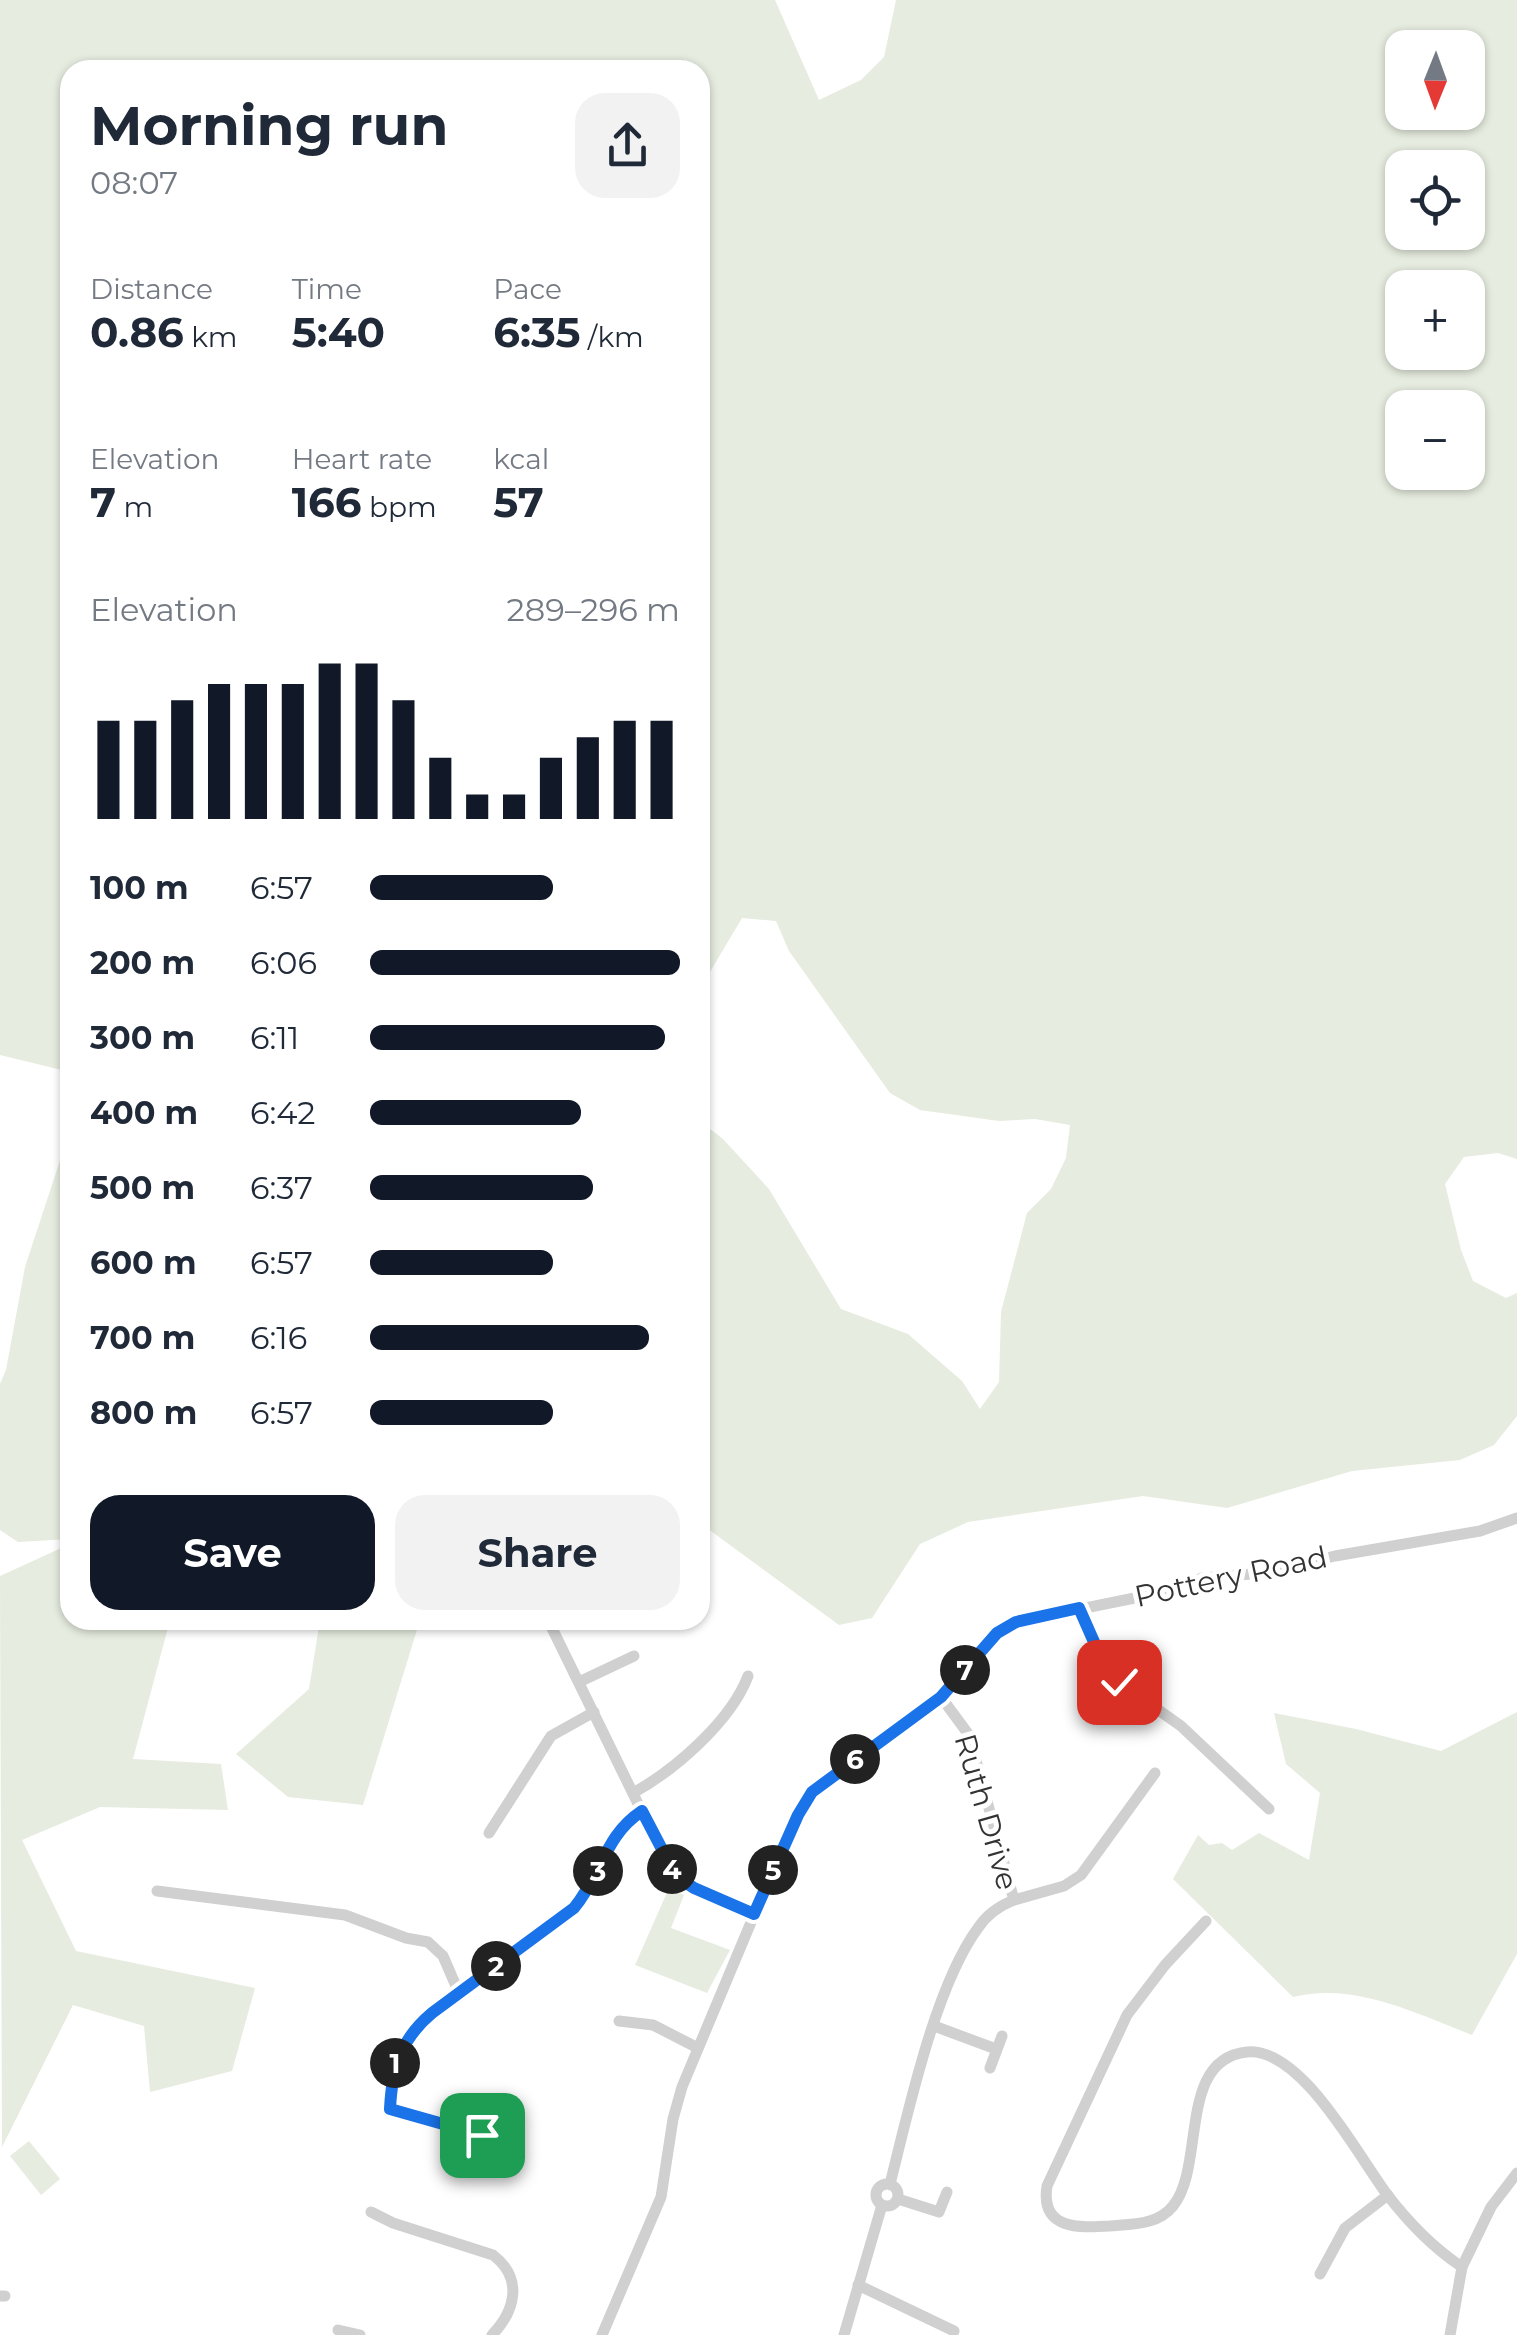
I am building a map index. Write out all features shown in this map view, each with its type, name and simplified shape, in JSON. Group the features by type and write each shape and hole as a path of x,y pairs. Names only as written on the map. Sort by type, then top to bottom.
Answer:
{"street":[{"name":"Pottery Road","path":"602,2335 657,2210 675,2110 698,2048 798,1815 812,1792 941,1697 985,1644 1006,1627 1164,1592 1202,1578 1264,1573 1480,1531 1517,1518"},
{"path":"1079,1608 1102,1660 1119,1682 1181,1726 1268,1809"},
{"path":"553,1630 676,1876 754,1914"},
{"path":"579,1682 634,1656"},
{"path":"633,1793 680,1764 740,1694 748,1676"},
{"name":"Ruth Drive","path":"890,2184 934,2026 967,1945 978,1926 1000,1906 1014,1900 969,1735 941,1697"},
{"path":"490,1833 551,1736 594,1712"},
{"path":"1014,1900 1064,1886 1081,1876 1155,1773"},
{"path":"500,2132 482,2135 390,2109 395,2063 416,2026 574,1908 590,1887 620,1827 642,1811"},
{"path":"157,1891 345,1915 435,1946 459,1993"},
{"path":"1206,1921 1141,1994 1117,2031 1047,2186 1046,2200 1052,2214 1080,2228 1147,2222 1167,2213 1184,2187 1206,2080 1220,2064 1247,2052 1269,2055 1291,2068 1326,2108 1421,2235 1462,2267"},
{"path":"619,2021 653,2025 698,2048"},
{"path":"934,2026 996,2049"},
{"path":"990,2068 1002,2036"},
{"path":"1450,2335 1462,2267 1497,2198 1517,2172"},
{"path":"890,2184 898,2192 898,2199 882,2205 877,2200 878,2190 890,2184"},
{"path":"898,2199 938,2212 947,2192"},
{"path":"1320,2274 1345,2228 1388,2195"},
{"path":"844,2335 882,2205"},
{"path":"371,2212 393,2223 478,2249 503,2263 512,2279 514,2298 506,2318 492,2335"},
{"path":"858,2285 958,2334"},
{"path":"338,2330 360,2335"}],"shaded area":[{"path":"0,0 775,0 819,100 861,80 884,57 896,0 1517,0 1517,1159 1498,1153 1464,1157 1445,1184 1473,1281 1506,1298 1517,1293 1517,1416 1494,1445 1460,1460 1352,1471 1227,1508 1143,1496 968,1522 920,1544 872,1618 839,1625 710,1530 710,1129 769,1189 841,1309 908,1334 962,1381 980,1409 999,1382 1001,1312 1027,1213 1051,1189 1066,1158 1070,1125 1035,1119 999,1121 920,1110 890,1093 789,951 776,921 742,918 710,972 710,60 60,60 60,1070 0,1055"},
{"path":"60,1160 60,1540 18,1542 0,1530 0,1384 25,1267"},
{"path":"60,1549 60,1630 167,1630 133,1759 221,1764 228,1810 100,1807 22,1840 76,1951 255,1988 232,2071 150,2092 144,2026 73,2005 2,2147 0,1576"},
{"path":"318,1630 417,1630 363,1805 288,1797 236,1754 309,1689"},
{"path":"1517,1712 1517,1954 1472,2035 1407,2009 1362,1997 1316,1993 1293,1997 1173,1879 1198,1835 1209,1845 1222,1843 1232,1850 1259,1833 1309,1860 1320,1793 1286,1764 1274,1713 1441,1751"},
{"path":"669,1888 684,1895 671,1928 730,1950 707,1993 635,1965"},
{"path":"29,2141 60,2179 41,2195 10,2156"}],"route":[{"path":"482,2135 390,2109 391,2081 400,2050 416,2026 574,1908 590,1887 625,1822 642,1811 676,1876 754,1914 812,1792 941,1697 985,1644 1006,1627 1079,1608 1093,1644 1119,1682"}]}
